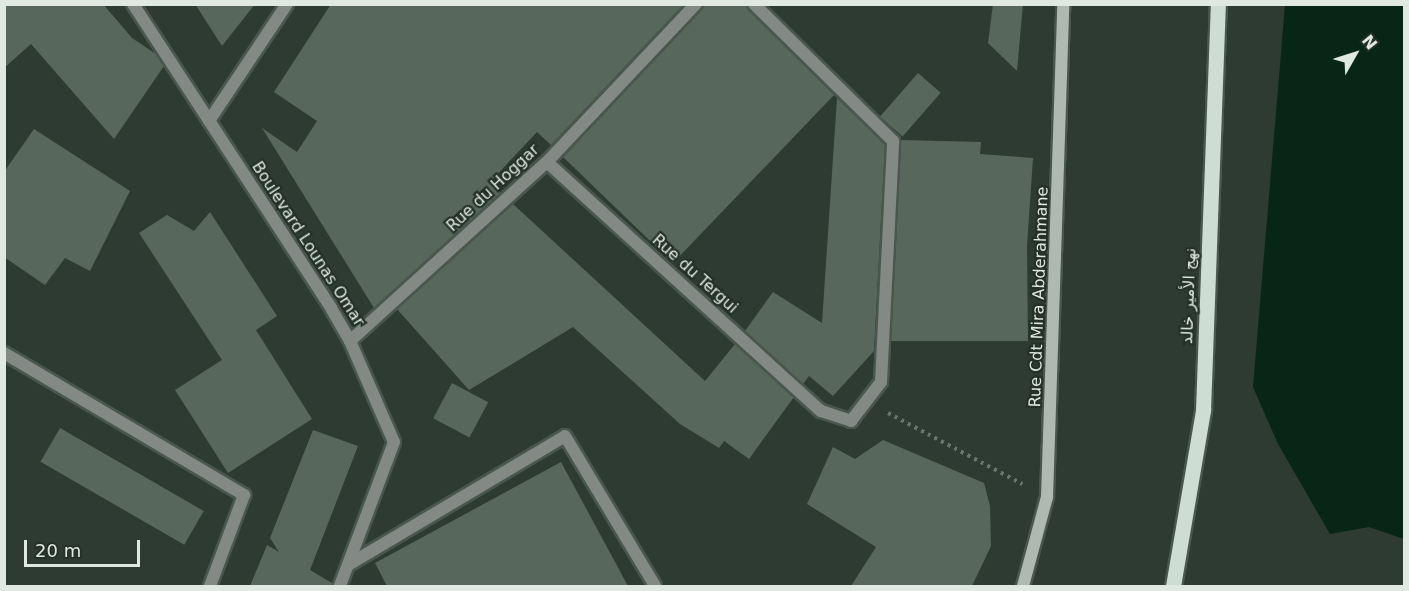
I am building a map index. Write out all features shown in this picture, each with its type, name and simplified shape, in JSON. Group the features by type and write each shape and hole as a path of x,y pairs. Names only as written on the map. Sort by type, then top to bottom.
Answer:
{"main road":[{"name":"Rue Cdt Mira Abderahmane","path":"1023,586 1047,497 1063,4"},
{"name":"نهج الأمير خالد","path":"1173,586 1203,410 1218,4"}],"street":[{"name":"Boulevard Lounas Omar","path":"133,4 350,341 394,442 340,586"},
{"path":"209,121 287,4"},
{"name":"Rue du Hoggar","path":"350,341 547,162 696,4"},
{"path":"754,4 893,141 881,382 866,401"},
{"name":"Rue du Tergui","path":"547,162 821,411 851,421 866,401"},
{"path":"4,353 244,495 210,586"},
{"path":"348,566 565,436 655,586"}],"path":[{"path":"866,401 1047,497"}],"shaded area":[{"path":"1285,5 1404,5 1404,539 1369,527 1330,534 1278,444 1253,387"}],"building":[{"path":"4,4 103,4 132,38 156,54 164,66 114,139 31,44 4,68"},
{"path":"195,4 255,4 222,46"},
{"path":"331,4 684,4 551,145 537,132 489,183 500,193 374,308 262,128 297,152 317,121 274,92"},
{"path":"704,4 746,6 834,95 673,263 563,157"},
{"path":"993,4 1023,4 1017,71 988,43"},
{"path":"918,73 941,93 903,136 880,117"},
{"path":"837,98 885,144 874,351 833,396 809,376 803,384 745,331 773,292 822,323"},
{"path":"34,129 130,191 90,271 65,258 45,285 4,257 4,172"},
{"path":"901,140 981,142 980,154 1033,158 1027,246 1028,341 891,341"},
{"path":"513,204 705,381 735,344 794,397 749,459 724,441 719,448 680,424 573,327 469,390 397,309"},
{"path":"210,212 277,316 256,330 312,419 228,473 175,390 222,360 139,233 167,215 194,231"},
{"path":"452,383 488,402 469,438 433,418"},
{"path":"60,428 204,511 184,545 40,462"},
{"path":"313,430 358,446 310,570 332,583 332,586 250,586 267,545 279,552 270,538"},
{"path":"883,440 984,483 990,506 991,546 972,586 851,586 876,547 807,504 833,447 855,459"},
{"path":"561,462 628,586 387,586 375,563"}]}
